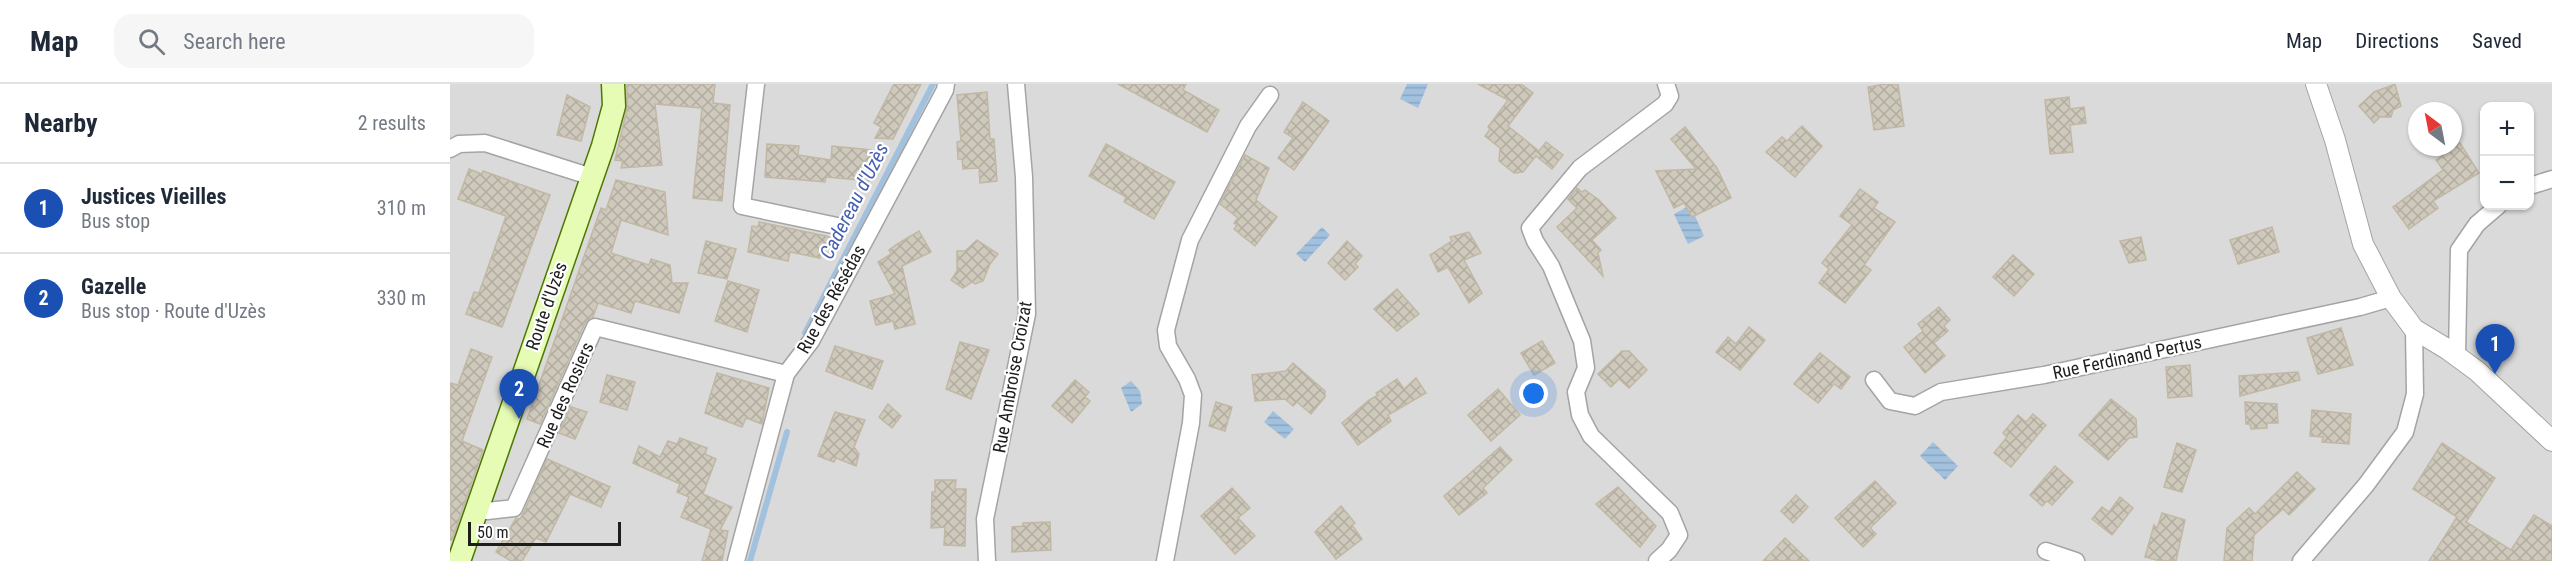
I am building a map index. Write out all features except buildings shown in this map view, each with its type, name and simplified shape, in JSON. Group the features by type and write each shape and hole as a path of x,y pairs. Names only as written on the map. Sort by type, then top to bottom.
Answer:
{"main road":[{"name":"Route d'Uzès","path":"459,561 475,509 592,177 614,106 613,84"}],"street":[{"path":"756,84 742,206 837,226"},
{"name":"Rue des Résédas","path":"736,561 786,374 811,341 945,90 946,84"},
{"name":"Rue Ambroise Croizat","path":"987,561 985,519 1027,314 1024,177 1016,84"},
{"path":"1657,561 1670,550 1679,535 1670,513 1591,436 1580,415 1576,392 1586,368 1582,341 1551,266 1534,241 1530,228 1580,168 1665,104 1670,96 1666,84"},
{"path":"2316,84 2335,140 2363,244 2391,298 2414,329 2477,371 2552,441"},
{"path":"1165,561 1191,423 1193,395 1187,379 1168,346 1166,330 1190,240 1248,126 1270,95"},
{"path":"450,149 459,144 485,143 592,177"},
{"path":"2534,184 2552,179"},
{"path":"2457,356 2459,250 2477,224 2493,210"},
{"name":"Rue Ferdinand Pertus","path":"1875,380 1890,401 1915,406 1941,392 2044,375 2360,307 2391,298"},
{"name":"Rue des Rosiers","path":"475,509 488,511 514,508 595,327 786,374"},
{"path":"2301,561 2366,485 2405,432 2415,394 2414,329"},
{"path":"2046,550 2076,561"}],"shaded area":[{"path":"450,84 606,84 605,117 450,550"},
{"path":"609,84 2552,84 2552,561 466,561 603,146"}],"water":[{"path":"1407,84 1428,84 1418,108 1400,99"},
{"path":"1687,207 1691,217 1695,216 1704,236 1688,244 1674,214"},
{"path":"1322,227 1330,235 1305,262 1296,254"},
{"path":"1131,381 1140,391 1142,404 1131,412 1121,388"},
{"path":"1273,411 1294,429 1285,439 1264,422"},
{"path":"1933,442 1958,466 1945,480 1920,456"}],"waterway":[{"name":"Cadereau d'Uzès","path":"805,333 933,84"},
{"name":"Cadereau d'Uzès","path":"750,561 787,432"}],"place":[{"name":"Justices Vieilles","path":"2495,374"},
{"name":"Gazelle","path":"519,419"}]}
